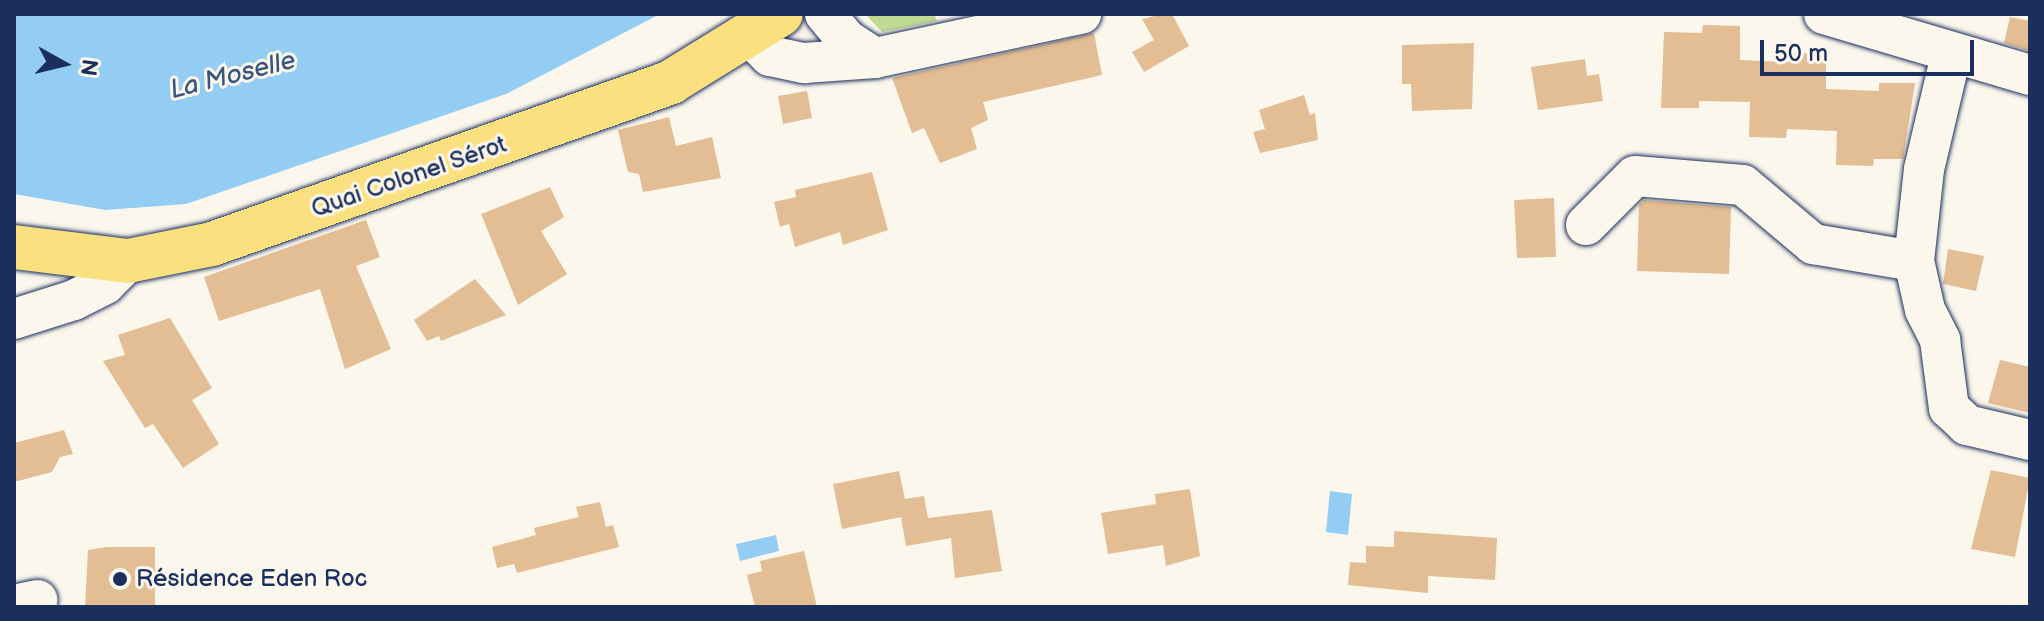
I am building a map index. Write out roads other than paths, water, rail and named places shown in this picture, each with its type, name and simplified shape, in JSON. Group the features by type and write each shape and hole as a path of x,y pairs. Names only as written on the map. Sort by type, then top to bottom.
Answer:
{"main road":[{"name":"Quai Colonel Sérot","path":"14,247 128,261 212,244 570,121 671,82 765,24"}],"street":[{"path":"825,14 847,40 875,58"},
{"path":"1824,14 1951,55 2030,75"},
{"path":"765,24 770,56 804,63 875,58 1069,15"},
{"path":"1951,55 1924,169 1914,261 1925,310 1940,340 1949,408 1967,425 2030,440"},
{"path":"1586,225 1635,176 1743,185 1813,244 1914,261"},
{"path":"14,319 74,300 105,284 128,261"}],"water":[{"name":"La Moselle","path":"14,14 660,14 506,94 186,204 105,210 14,194"},
{"path":"1330,491 1352,494 1348,535 1326,532"},
{"path":"776,535 779,551 740,561 736,544"}],"place":[{"name":"Résidence Eden Roc","path":"120,579"}]}
